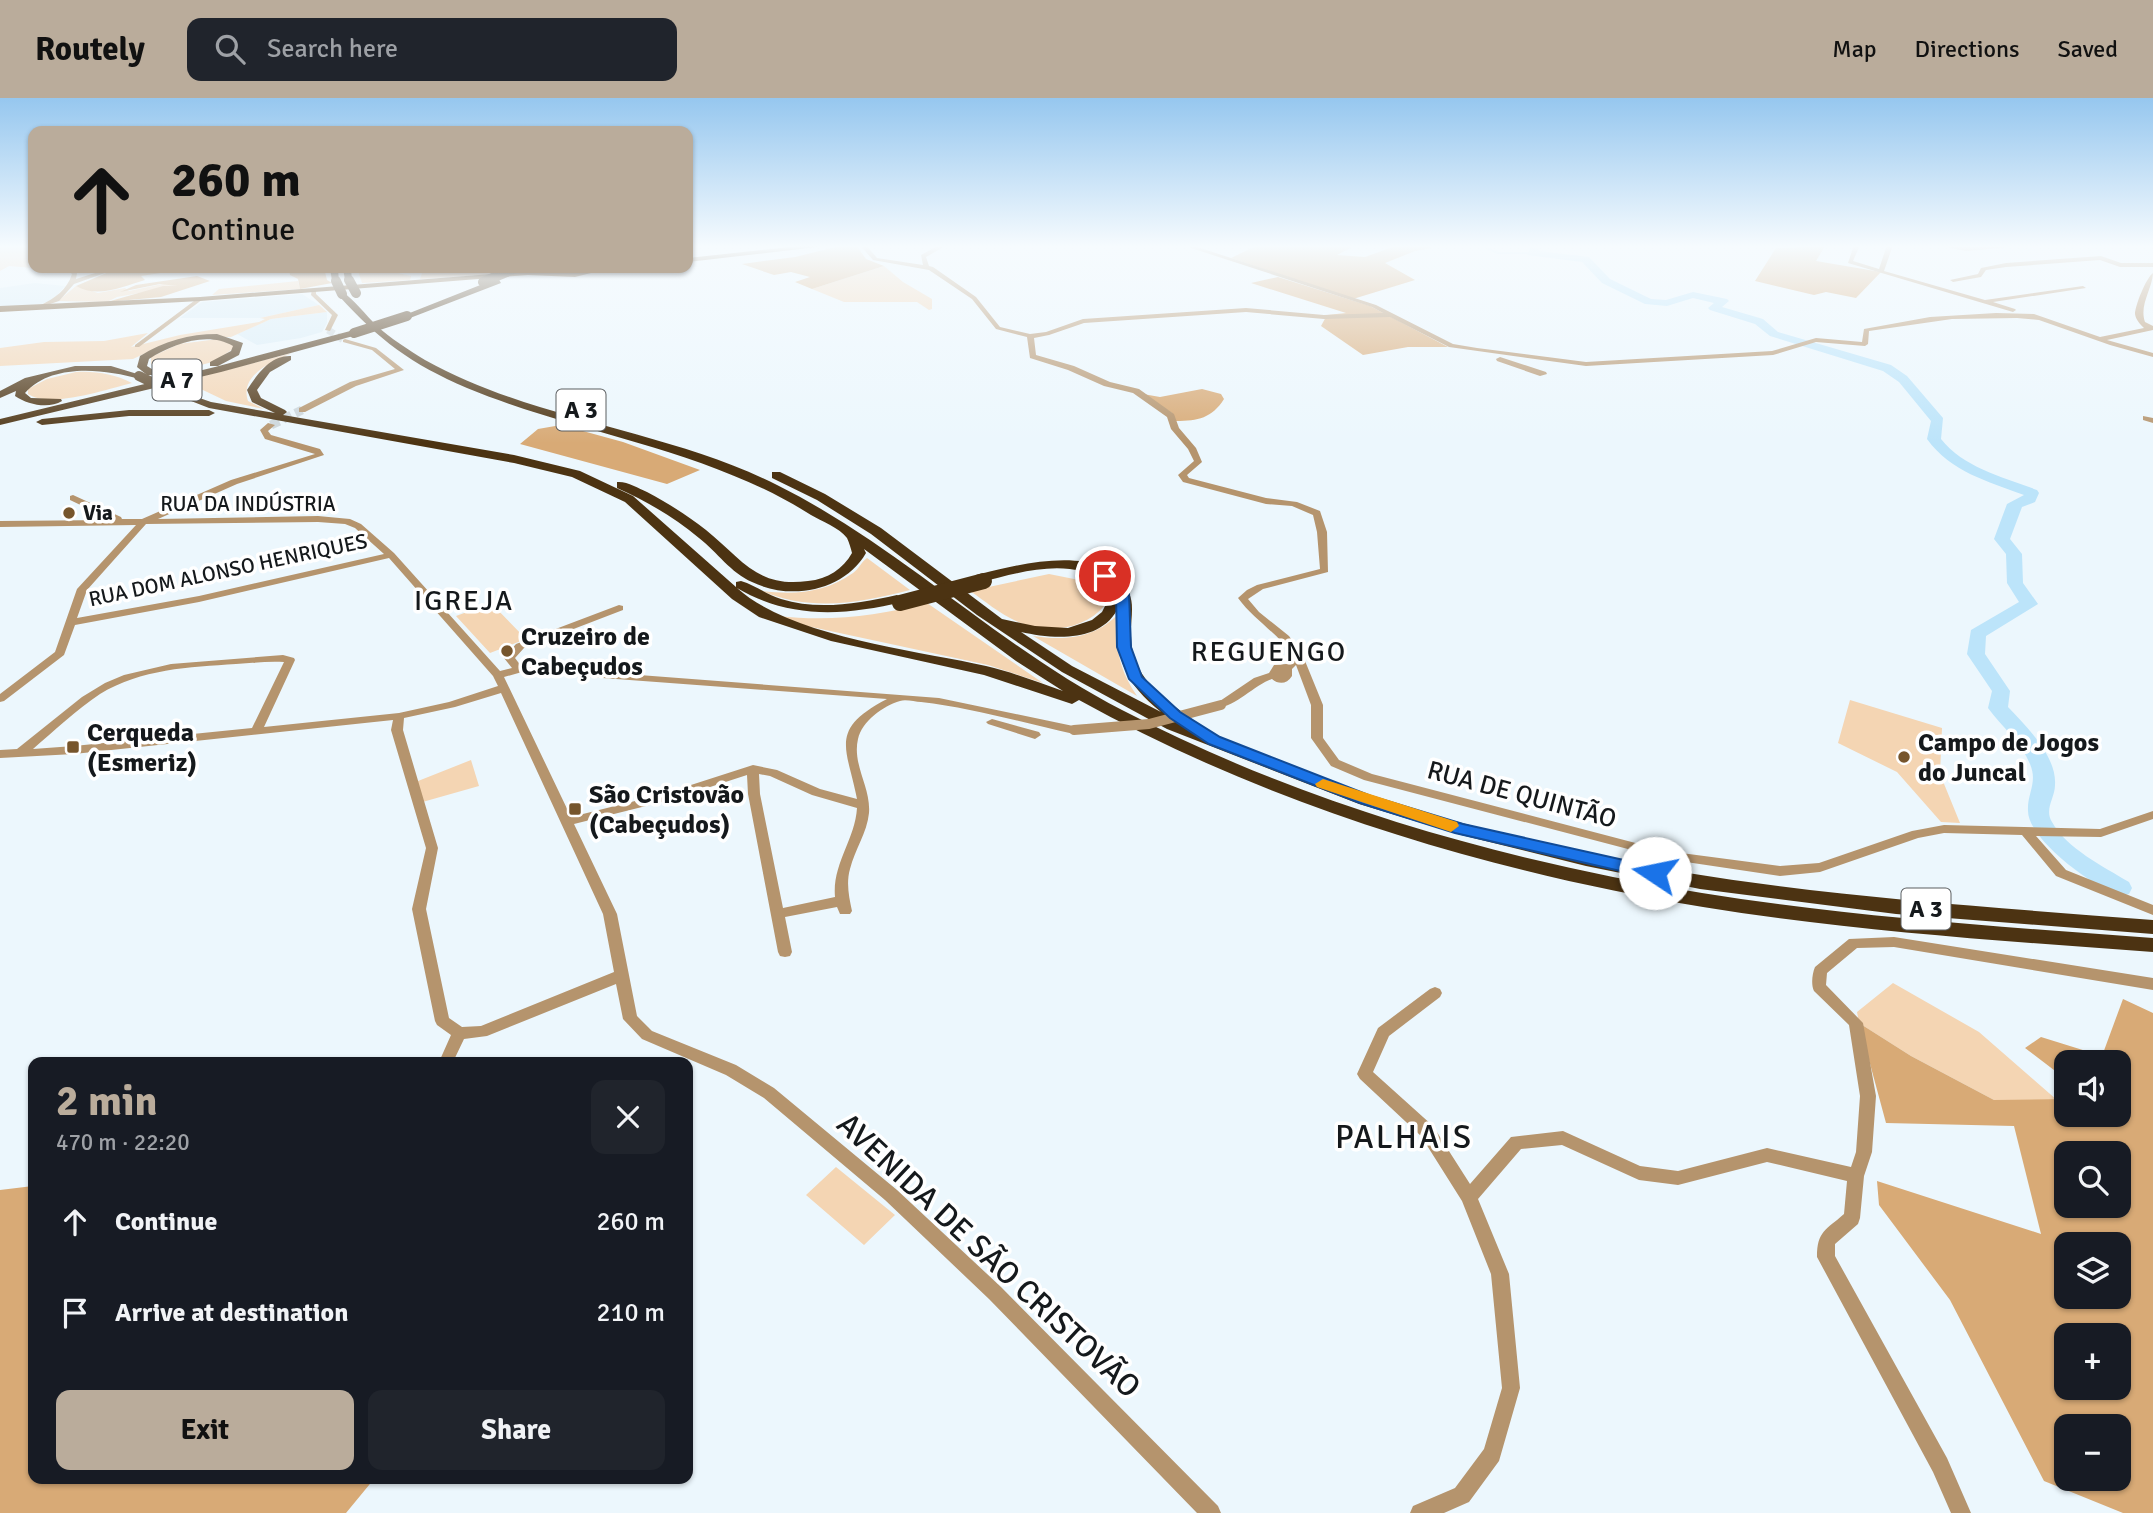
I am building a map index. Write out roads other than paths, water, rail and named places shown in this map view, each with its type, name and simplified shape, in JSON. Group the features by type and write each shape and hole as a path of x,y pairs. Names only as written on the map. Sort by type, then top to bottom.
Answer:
{"highway":[{"name":"A 3","path":"354,311 377,333 434,369 528,404 714,460 784,492 851,532 1006,648 1134,723 1211,760 1354,813 1456,845 1586,877 1702,900 1906,926 2153,946"},
{"name":"A 3","path":"374,311 391,330 416,349 447,364 540,398 727,455 821,497 887,539 982,612 1067,669 1144,711 1365,800 1461,830 1586,860 1700,882 1896,907 2153,927"},
{"name":"A 7","path":"405,314 412,311"},
{"name":"A 7","path":"0,420 195,376 349,335 413,311"},
{"name":"A 7","path":"0,420 349,335"},
{"path":"349,335 285,359 257,378 252,390 256,400 277,411 315,420 544,459 601,476 648,496 672,511 748,574 768,583 803,586 828,580 846,571 859,553 851,532"},
{"path":"145,375 142,366 144,358 169,345 213,338 229,340 239,345 229,358 194,372"},
{"name":"A 7","path":"0,395 40,376 79,366 121,364 145,375"},
{"path":"98,394 40,402 25,400 19,394 36,381 75,370 113,367 145,375 209,405 297,416 576,474 629,499 737,596 764,614 800,628 988,671 1134,723"},
{"name":"A 7","path":"173,389 215,402 315,420"},
{"path":"0,428 91,416 166,412 297,416"},
{"path":"601,476 645,501 734,580 765,599 812,609 839,609 899,601"},
{"path":"712,573 762,606 791,612 843,614 1051,564 1082,567 1105,576 1122,593 1124,647 1136,679 1175,715 1214,741"},
{"path":"982,580 1028,571 1065,569 1103,582 1115,600 1111,611 1102,620 1070,632 1035,632 982,612"}],"street":[{"path":"137,346 184,311"},
{"path":"328,330 335,315 331,311"},
{"path":"984,311 998,328 1030,336 1047,334 1083,321 1230,311"},
{"path":"1257,311 1324,317 1395,315"},
{"path":"1383,311 1451,346 1586,364 1760,354 1805,342 1866,344 1866,330 1920,320 2013,315 2039,318"},
{"path":"2014,311 2153,355"},
{"path":"2139,311 2141,323 2151,328"},
{"path":"2098,339 2151,328"},
{"path":"297,416 353,384 388,376 400,370 374,349 349,335"},
{"name":"RUA DE QUINTÃO","path":"1030,336 1033,356 1071,368 1107,384 1136,391 1171,416 1172,428 1195,449 1198,462 1182,475 1185,480 1266,501 1294,504 1317,513 1322,532 1325,570 1308,579 1251,589 1243,598 1251,611 1290,640 1317,705 1317,738 1335,763 1368,777 1666,855 1780,871 1820,867 1916,834 1944,829 2101,833 2153,815"},
{"path":"1477,350 1543,374"},
{"path":"2153,416 2146,418 2153,421"},
{"path":"0,699 60,653 82,589 143,522 234,482 320,455 317,450 268,437 264,430 271,425"},
{"path":"74,498 125,522"},
{"name":"RUA DA INDÚSTRIA","path":"0,524 347,521 358,526 391,555 498,675"},
{"name":"RUA DOM ALONSO HENRIQUES","path":"72,622 199,599 391,555"},
{"path":"518,670 509,658 520,646 619,608"},
{"path":"498,675 518,670 901,697 1074,730 1120,730 1177,721 1222,705 1258,680 1280,674 1298,656"},
{"path":"20,754 100,690 131,675 201,665 283,658 290,660 256,731"},
{"path":"1280,674 1311,688"},
{"name":"AVENIDA DE SÃO CRISTOVÃO","path":"498,675 610,914 630,1019 647,1035 731,1070 769,1093 891,1195 995,1293 1211,1513"},
{"path":"0,754 399,716 451,705 505,688"},
{"path":"776,914 844,906 840,879 863,812 849,749 857,726 871,714 901,697"},
{"path":"971,709 972,716 1035,735"},
{"path":"399,716 397,730 432,848 419,909 442,1021 459,1032 482,1032 620,976"},
{"path":"567,821 666,797 753,769 773,773 816,792 862,805"},
{"path":"753,769 754,794 785,952"},
{"path":"2032,832 2061,873 2153,910"},
{"path":"1961,1513 1940,1465 1826,1257 1826,1241 1852,1218 1856,1176 1864,1152 1868,1096 1856,1023 1819,987 1820,971 1854,943 1894,942 2153,984"},
{"path":"1420,1513 1462,1495 1492,1454 1511,1388 1500,1274 1469,1196 1427,1131 1364,1074 1382,1032 1435,993"},
{"path":"448,1057 459,1032"},
{"path":"1469,1196 1517,1142 1563,1138 1639,1173 1678,1178 1767,1155 1856,1176"}],"waterway":[{"path":"1721,311 1759,321 1774,334 1887,368 1903,379 1938,421 1934,439 1948,457 1979,473 2032,493 2030,499 2015,504 2002,539 2014,554 2015,583 2029,604 1977,634 1976,654 2001,691 1998,708 2035,753 2044,774 2045,784 2038,810 2040,820 2053,838 2121,888"}],"tunnel":[{"path":"328,330 345,341"},
{"path":"271,425 302,410"}],"place":[{"name":"Via","path":"69,513"},
{"name":"Cruzeiro de Cabeçudos","path":"507,651"},
{"name":"Cerqueda (Esmeriz)","path":"73,747"},
{"name":"Campo de Jogos do Juncal","path":"1904,757"},
{"name":"São Cristovão (Cabeçudos)","path":"575,809"}],"district":[{"name":"IGREJA","path":"464,600"},
{"name":"REGUENGO","path":"1269,651"},
{"name":"PALHAIS","path":"1404,1136"}]}
